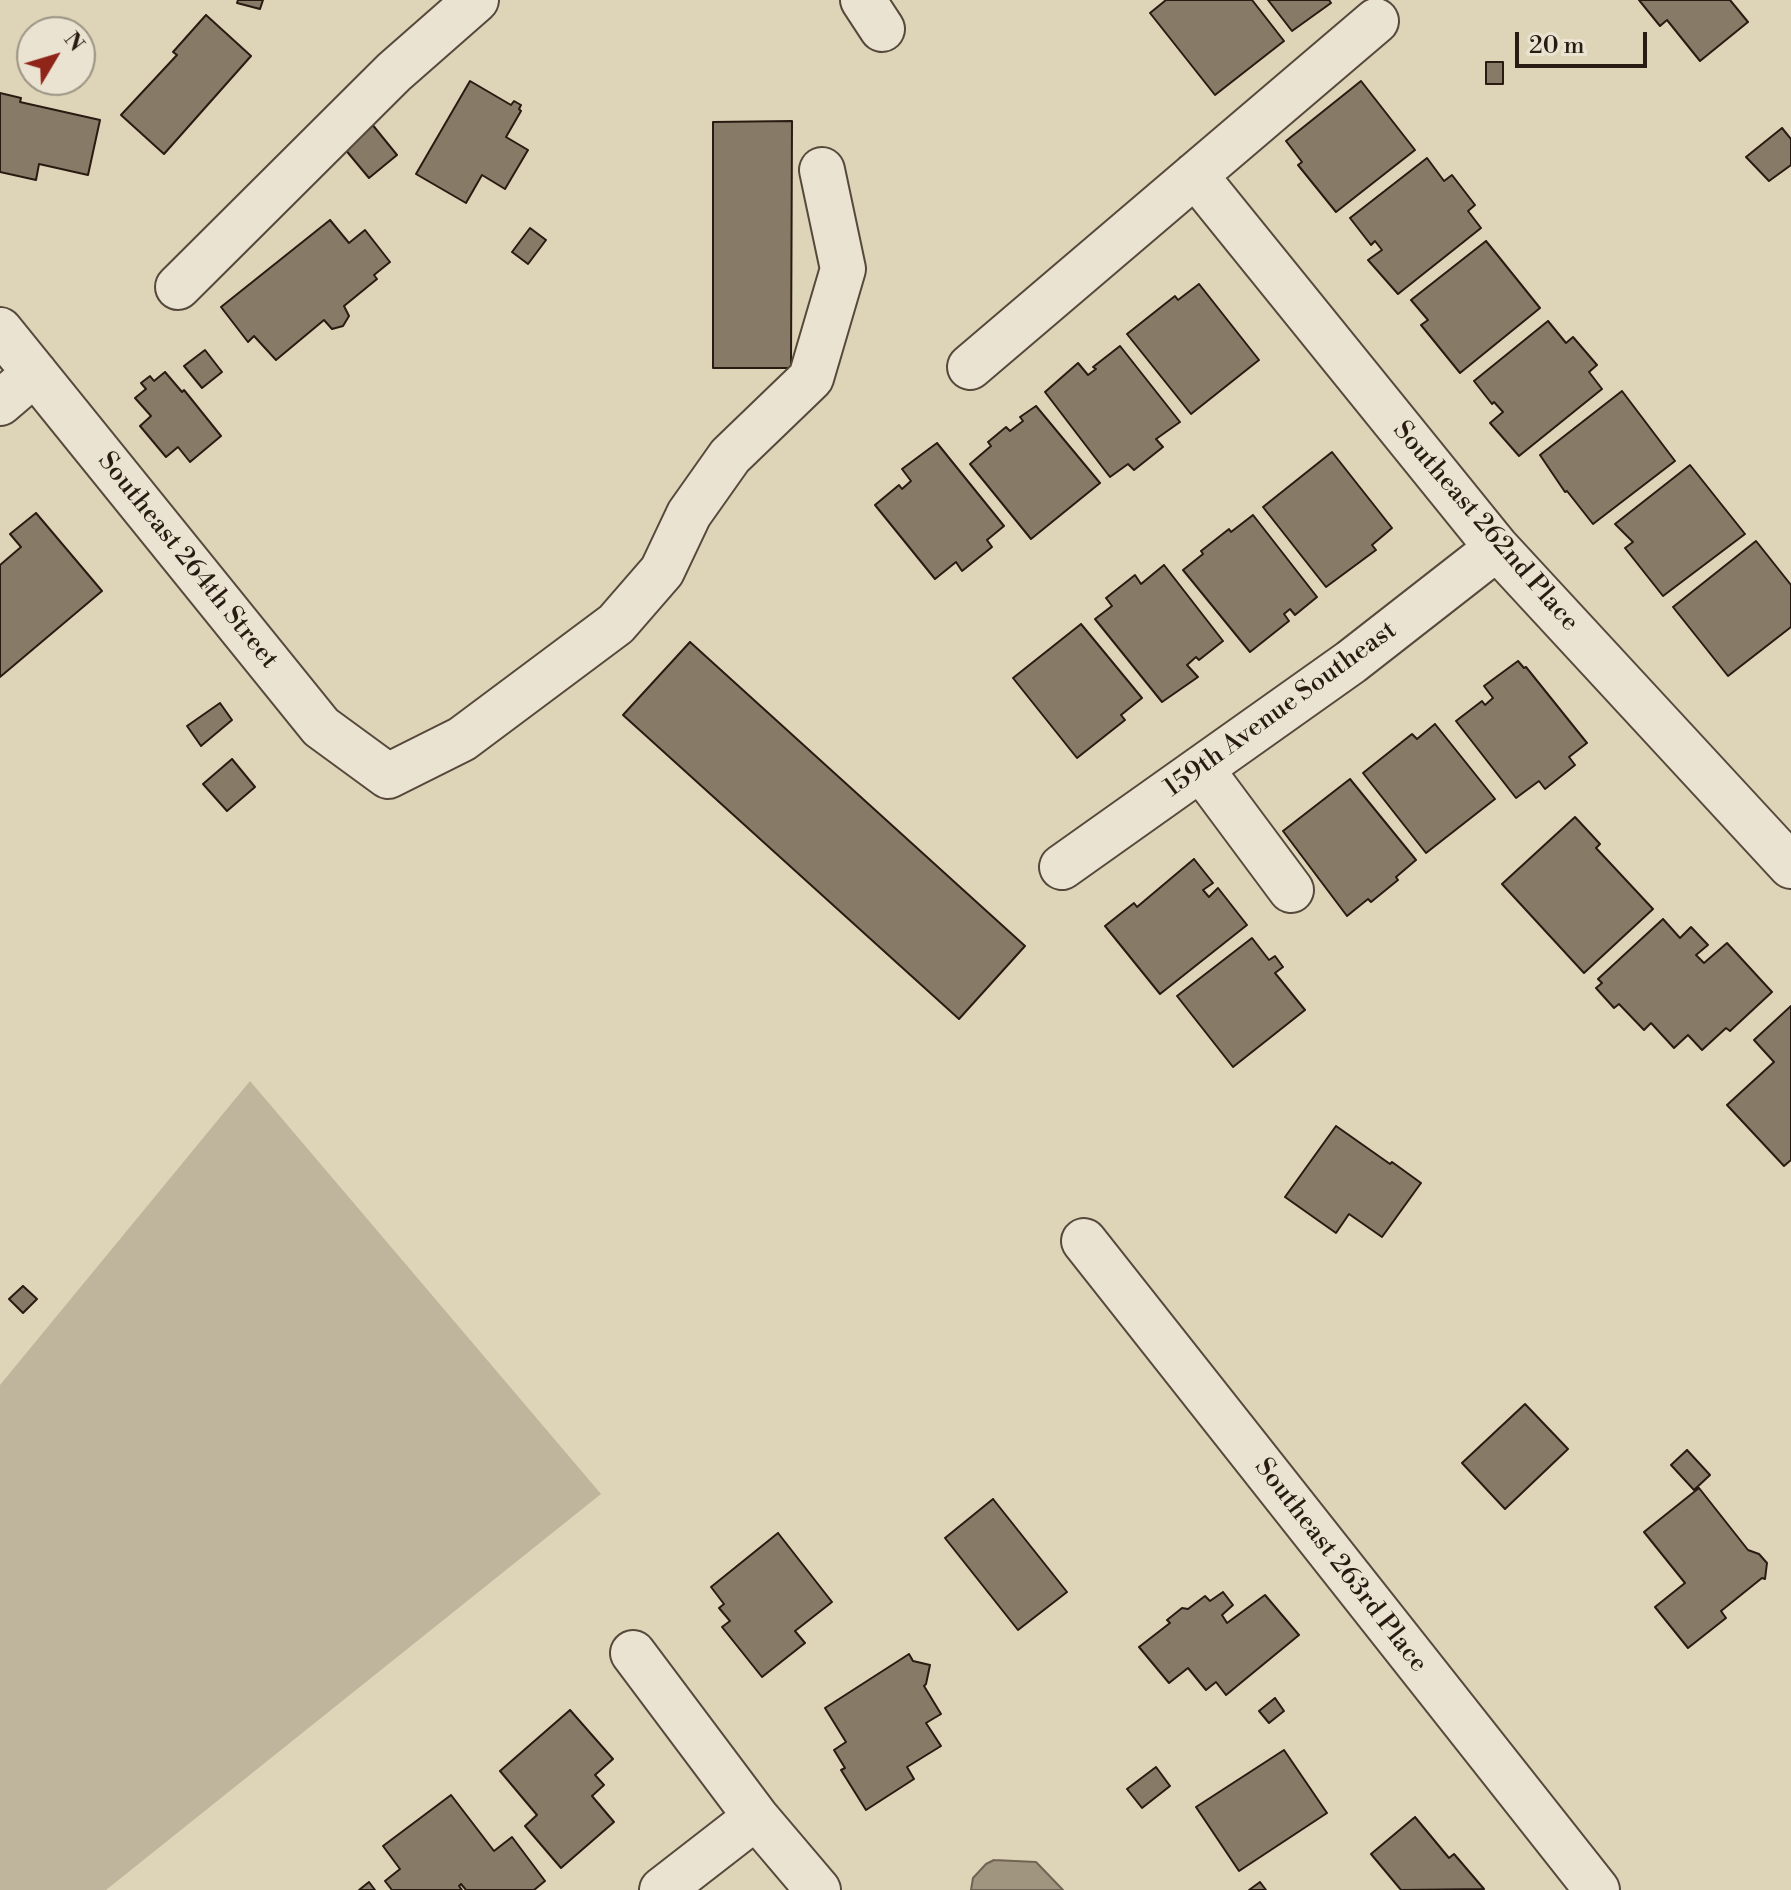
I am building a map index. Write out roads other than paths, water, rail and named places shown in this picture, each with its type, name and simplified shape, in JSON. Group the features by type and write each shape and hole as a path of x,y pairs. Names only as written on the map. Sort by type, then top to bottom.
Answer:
{"street":[{"path":"178,287 394,72 476,0"},
{"path":"970,367 1376,21"},
{"name":"Southeast 264th Street","path":"0,330 321,727 388,776 462,739 616,624 662,571 689,514 730,456 811,378 843,269 822,170"},
{"name":"Southeast 262nd Place","path":"1195,175 1497,548 1791,866"},
{"path":"0,403 35,373"},
{"name":"159th Avenue Southeast","path":"1062,867 1351,662 1497,548"},
{"path":"1201,769 1291,890"},
{"name":"Southeast 263rd Place","path":"1084,1241 1597,1890"},
{"path":"633,1653 756,1817 818,1890"},
{"path":"662,1890 756,1817"}]}
